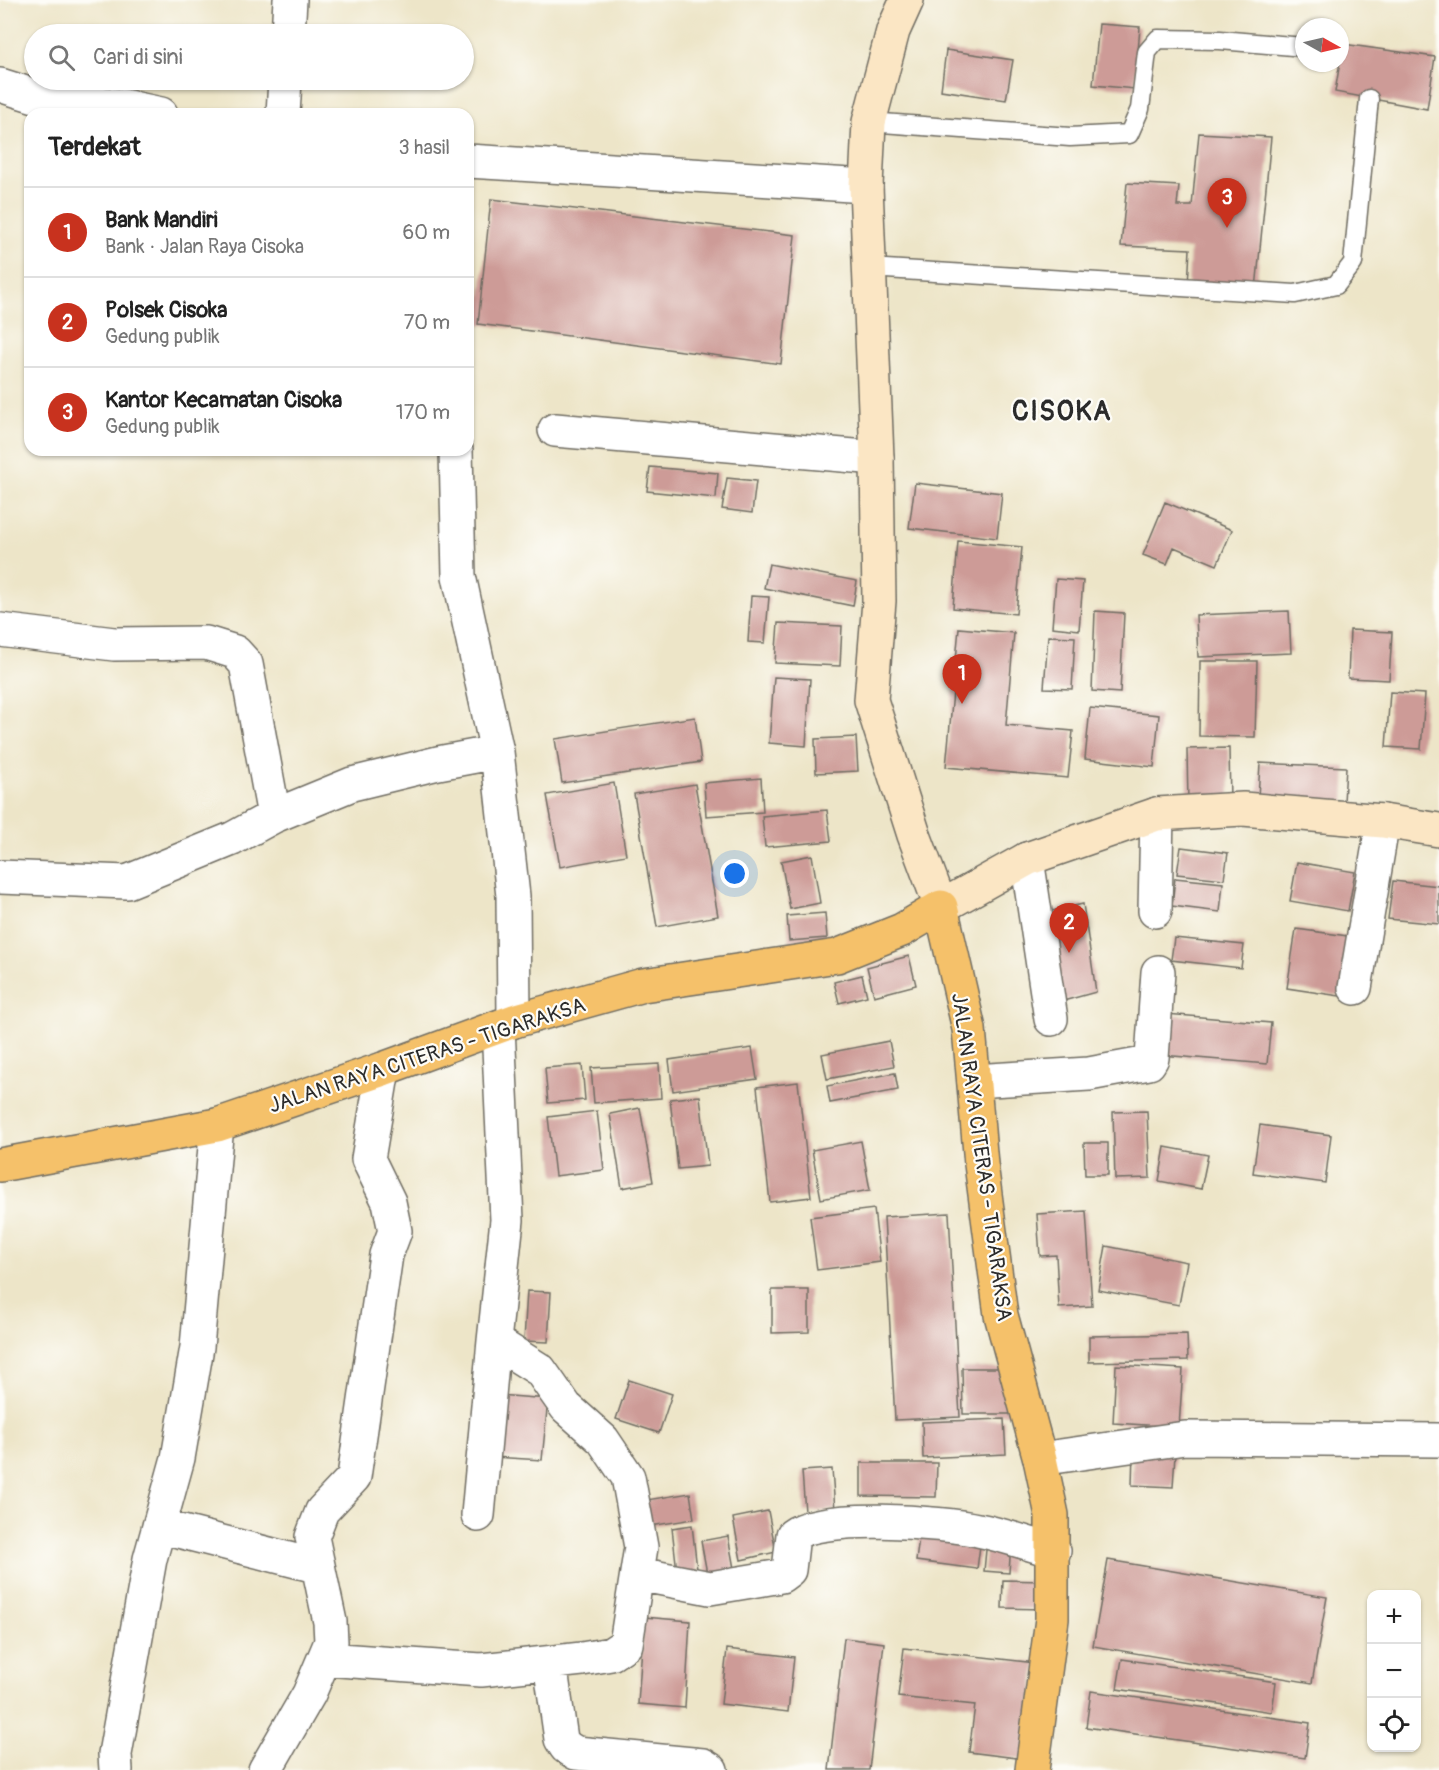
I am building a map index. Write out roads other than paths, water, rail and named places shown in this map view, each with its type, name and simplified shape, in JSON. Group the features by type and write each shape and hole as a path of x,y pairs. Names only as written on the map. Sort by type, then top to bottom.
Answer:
{"main road":[{"name":"JALAN RAYA CITERAS - TIGARAKSA","path":"0,1165 217,1125 383,1069 506,1024 643,985 837,956 902,930 941,907 969,1029 981,1164 1001,1315 1040,1459 1052,1515 1054,1551 1052,1619 1032,1770"}],"street":[{"path":"289,24 290,0"},
{"path":"907,0 893,31 869,122 866,186 877,458 879,602 871,700 914,835 941,907 1027,860 1157,814 1243,809 1383,821 1439,830"},
{"path":"0,85 2,88 35,96 132,108"},
{"path":"283,108 284,90"},
{"path":"474,161 866,186"},
{"path":"555,430 877,458"},
{"path":"456,456 459,576 497,752 513,896 506,1024 507,1220 478,1515"},
{"path":"0,630 114,644 206,643 235,652 246,664 274,816"},
{"path":"0,877 126,882 232,839 274,816 352,784 438,763 497,752"},
{"path":"1155,911 1157,814"},
{"path":"1355,988 1383,821"},
{"path":"1027,860 1051,1020"},
{"path":"974,1082 1089,1074 1149,1063 1152,1058 1158,972"},
{"path":"265,1770 309,1694 331,1642 330,1622 316,1566 312,1537 322,1511 354,1477 386,1255 395,1231 389,1202 368,1159 383,1069"},
{"path":"116,1770 115,1754 150,1559 178,1458 197,1347 217,1125"},
{"path":"325,1659 481,1670 611,1654 626,1644 641,1547 628,1477 603,1440 567,1407 540,1370 494,1341"},
{"path":"1040,1459 1185,1438 1439,1440"},
{"path":"638,1574 710,1588 781,1576 789,1570 793,1535 802,1527 831,1522 911,1523 977,1529 1054,1551"},
{"path":"159,1526 316,1566"},
{"path":"550,1663 561,1739 566,1747 576,1753 703,1766 711,1770"}],"lane":[{"path":"869,122 1070,137 1129,134 1140,109 1147,52 1158,39 1220,40 1295,46"},
{"path":"869,268 1295,294 1336,285 1353,263 1369,99"}],"place":[{"name":"Kantor Kecamatan Cisoka","path":"1227,228"},
{"name":"Bank Mandiri","path":"962,704"},
{"name":"Polsek Cisoka","path":"1069,953"}],"district":[{"name":"CISOKA","path":"1062,411"}]}
